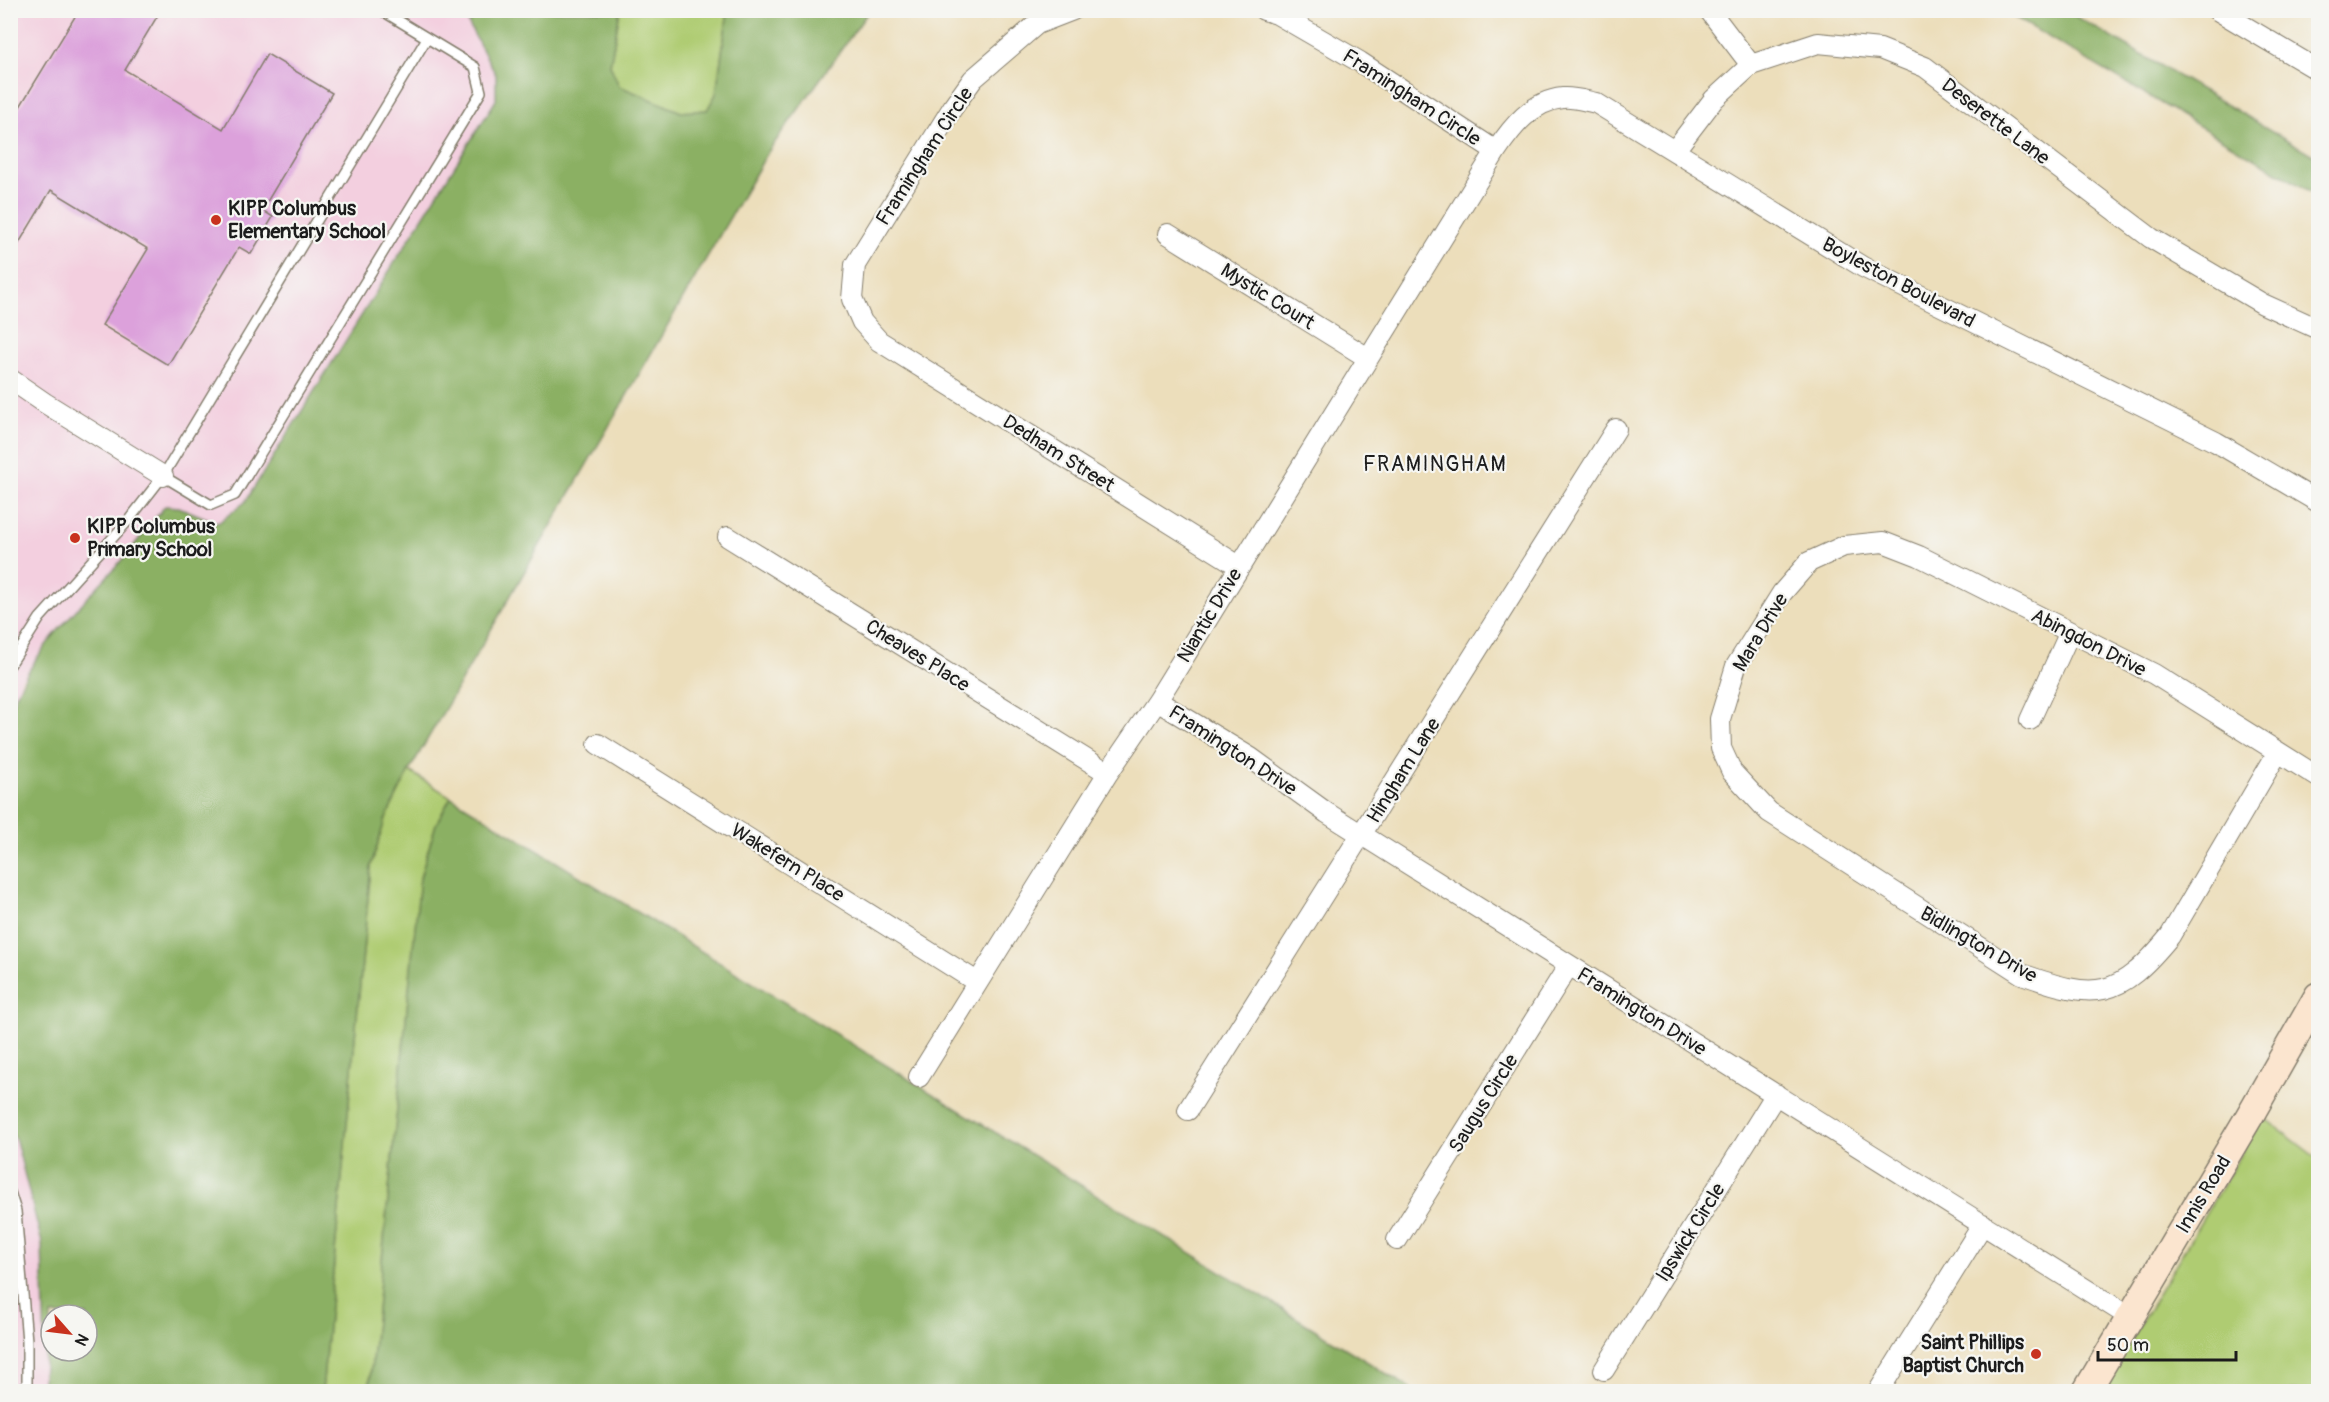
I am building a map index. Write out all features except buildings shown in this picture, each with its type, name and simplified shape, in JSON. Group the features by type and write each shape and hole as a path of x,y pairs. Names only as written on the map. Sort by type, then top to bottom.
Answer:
{"main road":[{"name":"Innis Road","path":"2086,1392 2319,996"}],"street":[{"name":"Framingham Circle","path":"879,341 862,322 852,299 855,265 952,107 973,79 1037,24 1073,10"},
{"name":"Framingham Circle","path":"1264,10 1276,14 1360,62 1496,151"},
{"path":"1708,10 1751,65"},
{"path":"2217,10 2319,70"},
{"name":"Deserette Lane","path":"1675,150 1714,99 1751,65 1818,44 1880,50 1925,67 2151,238 2264,304 2319,329"},
{"name":"Boyleston Boulevard","path":"1496,151 1510,130 1533,108 1564,98 1596,103 1675,150 1783,220 1863,267 2216,442 2319,502"},
{"name":"Niantic Drive","path":"919,1077 1108,773 1157,701 1496,151"},
{"name":"Mystic Court","path":"1168,234 1368,358"},
{"name":"Dedham Street","path":"879,341 1239,566"},
{"path":"10,379 163,476"},
{"name":"Hingham Lane","path":"1188,1110 1616,429"},
{"name":"Cheaves Place","path":"728,537 1108,773"},
{"name":"Abingdon Drive","path":"1844,546 1883,542 1919,556 2154,674 2319,777"},
{"name":"Mara Drive","path":"1721,748 1720,719 1736,666 1782,593 1809,562 1844,546"},
{"path":"2030,720 2070,632"},
{"name":"Framington Drive","path":"1157,701 1251,758 1327,813 2130,1317"},
{"name":"Wakefern Place","path":"598,744 977,982"},
{"name":"Bidlington Drive","path":"1721,748 1732,772 1769,812 2022,974 2075,990 2112,988 2130,978 2151,959 2170,936 2278,752"},
{"name":"Saugus Circle","path":"1397,1240 1569,965"},
{"name":"Ipswick Circle","path":"1604,1370 1776,1094"},
{"path":"1878,1392 1983,1224"}],"lane":[{"path":"163,476 211,505 235,495 481,92 475,67 381,10"},
{"path":"10,664 40,618 128,521 163,476 427,38"},
{"path":"10,1192 16,1211 25,1317 27,1392"}],"shaded area":[{"name":"KIPP Columbus Elementary School","path":"445,10 468,23 496,75 496,100 477,131 245,503 218,523 179,507 114,569 59,628 22,679 11,707 11,11"},
{"path":"10,1129 16,1141 42,1243 44,1303 39,1303 39,1363 44,1363 42,1391 11,1391"}],"green space":[{"path":"482,11 620,11 610,65 619,86 681,112 707,110 716,94 728,11 869,11 768,152 409,771 385,820 371,866 322,1391 42,1391 44,1363 99,1363 99,1303 44,1303 42,1243 16,1141 10,1129 11,707 30,668 55,634 126,555 165,506 179,507 218,523 245,502 496,100 496,75 468,23 478,17"},
{"path":"620,11 728,11 716,94 707,110 681,112 619,86 610,65"},
{"path":"2004,11 2067,11 2318,158 2318,196"},
{"path":"409,771 451,797 436,824 420,878 369,1391 322,1392 371,866 385,820"},
{"path":"451,797 1410,1388 1411,1391 369,1392 420,878 436,824"},
{"path":"2263,1117 2318,1159 2318,1391 2100,1392"}],"place":[{"name":"KIPP Columbus Elementary School","path":"216,220"},
{"name":"KIPP Columbus Primary School","path":"75,538"},
{"name":"Saint Phillips Baptist Church","path":"2036,1354"}],"district":[{"name":"FRAMINGHAM","path":"1435,464"}]}
